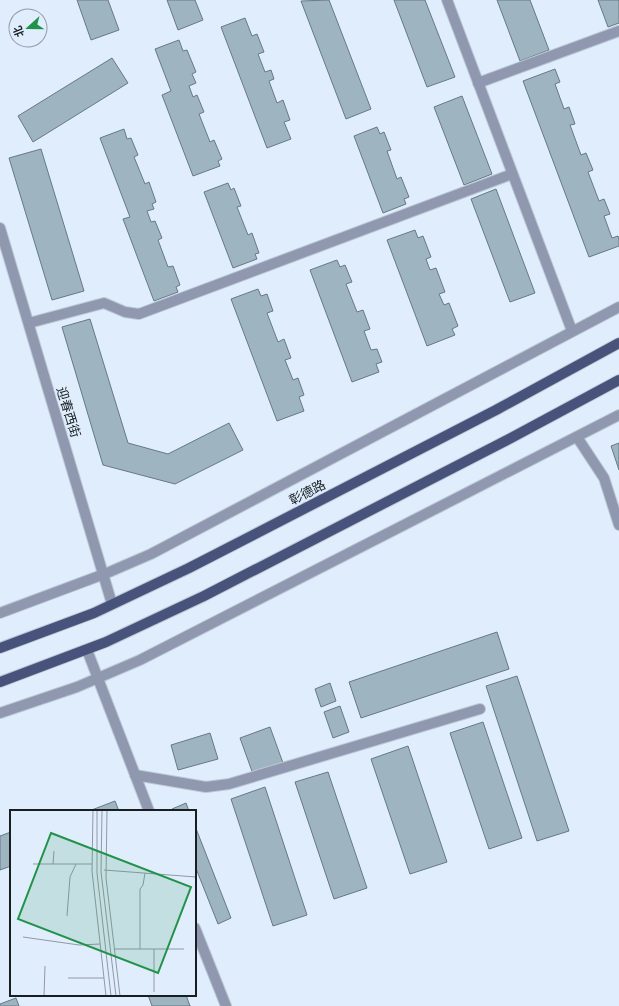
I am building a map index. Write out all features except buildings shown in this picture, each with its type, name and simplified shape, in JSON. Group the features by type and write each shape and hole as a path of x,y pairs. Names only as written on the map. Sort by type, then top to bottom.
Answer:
{"main road":[{"name":"彰德路","path":"0,648 65,624 189,568 475,420 619,343"},
{"path":"0,682 87,650 204,596 511,438 619,380"}],"street":[{"path":"447,0 572,331"},
{"path":"478,83 619,31"},
{"path":"29,323 104,303 125,312 139,314 512,174"},
{"name":"迎春西街","path":"0,228 112,604"},
{"path":"0,613 104,575 151,554 619,307"},
{"path":"0,713 77,687 140,660 619,416"},
{"path":"577,437 604,478 619,525"},
{"path":"87,650 149,810"},
{"path":"135,775 206,788 229,784 480,709"},
{"path":"196,931 226,1006"}]}
